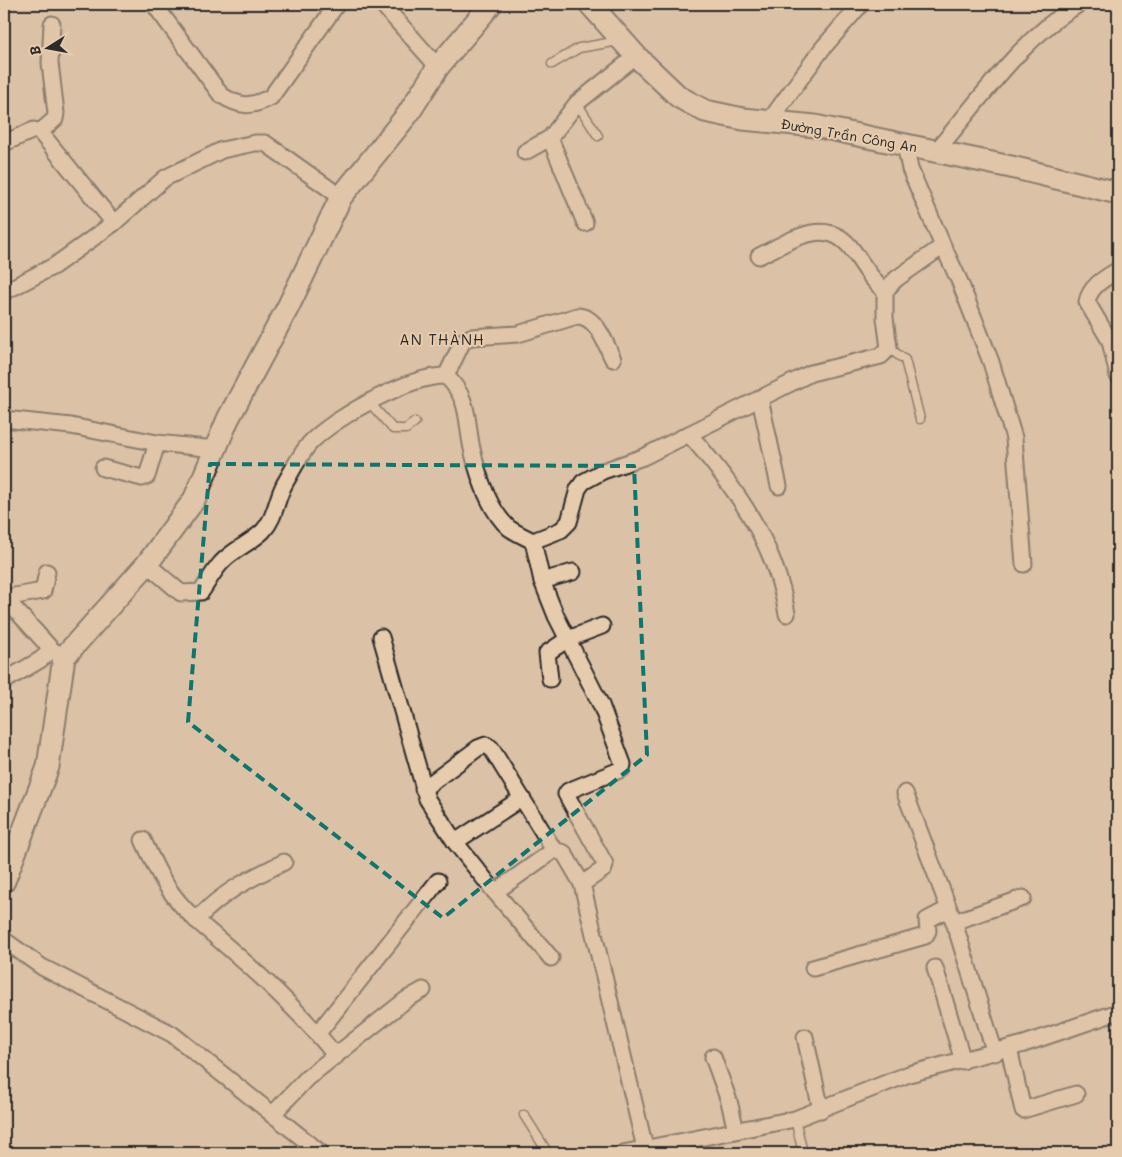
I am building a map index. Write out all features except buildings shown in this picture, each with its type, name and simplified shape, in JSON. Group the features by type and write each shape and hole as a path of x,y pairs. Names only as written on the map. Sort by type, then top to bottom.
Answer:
{"street":[{"path":"154,4 220,95 231,102 255,105 271,97 338,4"},
{"path":"382,4 438,67"},
{"path":"4,681 40,660 58,653 147,564 194,500 228,419 288,307 341,197 408,114 438,67 491,4"},
{"name":"Đường Trần Công An","path":"590,4 629,48 680,98 705,112 744,119 770,120 815,126 937,150 1118,193"},
{"path":"770,120 822,49 861,4"},
{"path":"937,150 1011,62 1060,15 1079,4"},
{"path":"40,132 55,118 56,113 50,63 52,24"},
{"path":"524,152 550,138 577,103 629,48"},
{"path":"4,142 34,130 40,132 114,223"},
{"path":"550,138 585,223"},
{"path":"4,292 54,266 114,223 165,178 222,150 255,143 265,144 341,197"},
{"path":"905,145 910,169 959,280 991,362 1014,438 1024,564"},
{"path":"759,256 800,236 818,232 830,232 842,238 852,249 874,282 885,291"},
{"path":"533,541 561,530 569,522 578,489 583,482 689,434 810,373 881,356 890,348 885,318 885,291 896,279 943,246"},
{"path":"1118,270 1101,281 1089,294 1087,302 1110,341 1118,376"},
{"path":"446,376 463,342 471,336 518,334 577,316 586,316 592,320 613,359"},
{"path":"147,564 181,593 202,592 221,563 263,531 276,511 284,485 309,444 340,419 369,402 397,389 436,376 446,376 455,385 464,399 473,454 490,501 509,528 533,541 542,582 556,616 601,705 624,766 568,791 566,794 605,864 604,868 582,884"},
{"path":"760,399 779,486"},
{"path":"4,419 71,426 157,443 216,449"},
{"path":"689,434 719,469 746,506 768,549 783,587 787,614"},
{"path":"103,468 142,478 147,476 157,443"},
{"path":"5,598 43,591 47,572"},
{"path":"542,582 572,572"},
{"path":"4,881 48,767 58,653 5,598"},
{"path":"550,679 546,653 568,639 602,626"},
{"path":"381,638 423,789 455,842 551,958"},
{"path":"423,789 478,748 486,745 492,748 554,850 564,853 582,884 644,1148"},
{"path":"904,793 1024,1110 1076,1094"},
{"path":"455,842 522,798"},
{"path":"144,840 158,874 174,900 262,976 318,1033 336,1056"},
{"path":"495,892 554,850"},
{"path":"196,920 216,900 234,888 284,862"},
{"path":"318,1033 438,881"},
{"path":"813,968 925,936 928,930 928,920 1023,898"},
{"path":"4,940 42,967 172,1034 320,1153"},
{"path":"935,968 963,1061"},
{"path":"272,1115 307,1078 407,999 423,990"},
{"path":"623,1153 795,1120 909,1074 1002,1051 1118,1012"},
{"path":"805,1037 821,1110"},
{"path":"713,1057 729,1101 736,1131"}],"lane":[{"path":"552,64 579,48 629,48"},
{"path":"577,103 598,136"},
{"path":"890,348 905,360 920,419"},
{"path":"369,402 393,429 406,429 415,422"},
{"path":"524,1114 548,1153"},
{"path":"795,1120 803,1153"}],"highlighted area":[{"path":"210,464 634,466 647,755 443,918 188,722"}],"district":[{"name":"AN THÀNH","path":"442,339"}]}
